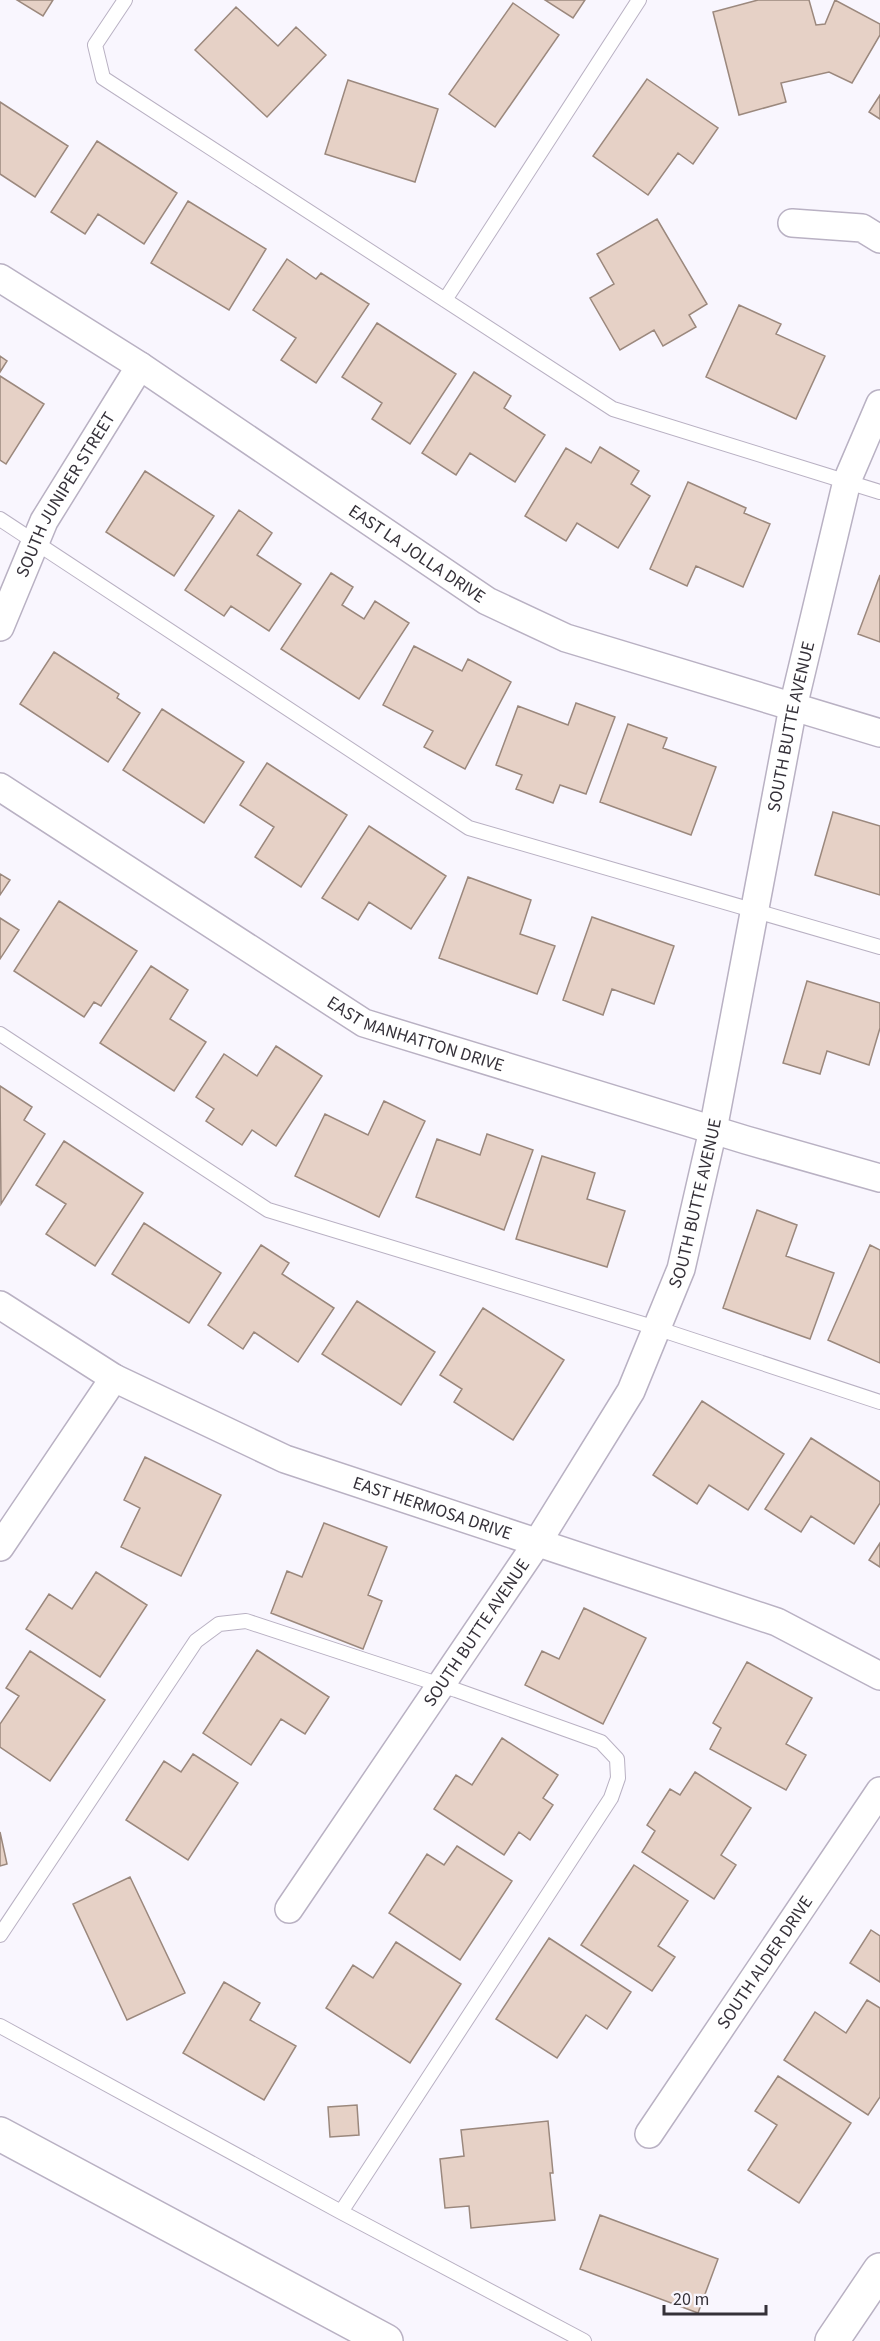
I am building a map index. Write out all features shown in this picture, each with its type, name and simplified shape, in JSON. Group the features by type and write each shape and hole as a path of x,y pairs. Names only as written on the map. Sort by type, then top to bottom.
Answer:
{"main road":[{"path":"0,2134 386,2341"},
{"path":"832,2341 880,2270"}],"street":[{"path":"792,223 862,228 880,239"},
{"name":"EAST LA JOLLA DRIVE","path":"0,278 140,366 487,601 566,638 880,733"},
{"name":"SOUTH JUNIPER STREET","path":"0,627 44,521 140,366"},
{"name":"SOUTH BUTTE AVENUE","path":"289,1909 537,1542 631,1391 681,1269 713,1130 793,707 847,482 880,404"},
{"name":"EAST MANHATTON DRIVE","path":"0,787 364,1023 713,1130 880,1178"},
{"name":"EAST HERMOSA DRIVE","path":"0,1305 114,1378 285,1459 777,1622 880,1676"},
{"path":"0,1547 114,1378"},
{"name":"SOUTH ALDER DRIVE","path":"649,2134 880,1791"}],"lane":[{"path":"125,0 95,45 103,78 613,409 880,492"},
{"path":"445,300 639,0"},
{"path":"0,519 469,828 880,947"},
{"path":"0,1034 268,1209 657,1328 880,1402"},
{"path":"0,1935 196,1641 219,1624 246,1621 441,1685 601,1742 617,1759 618,1778 611,1798 341,2212"},
{"path":"0,2026 341,2212 584,2341"}],"building":[{"path":"17,0 53,0 43,16"},
{"path":"545,0 585,0 573,18"},
{"path":"758,0 809,0 816,25 825,24 835,0 880,24 880,35 852,83 829,72 781,83 786,102 739,115 713,12"},
{"path":"513,3 559,35 495,127 449,94"},
{"path":"236,7 278,46 296,27 326,55 267,117 195,50"},
{"path":"647,79 718,128 693,164 678,153 648,195 593,156"},
{"path":"348,80 438,109 415,182 325,154"},
{"path":"880,95 880,119 869,112"},
{"path":"0,102 68,146 35,197 0,174"},
{"path":"97,141 177,193 144,244 98,214 85,234 51,212"},
{"path":"188,201 266,249 229,310 151,263"},
{"path":"657,219 707,304 689,315 696,327 663,346 654,330 620,350 590,298 614,284 597,254"},
{"path":"287,259 316,279 321,273 369,304 316,383 281,360 296,338 253,310"},
{"path":"739,305 781,324 776,334 825,356 796,419 706,377"},
{"path":"377,323 456,374 410,444 372,419 382,403 342,377"},
{"path":"0,356 7,361 0,372"},
{"path":"474,372 511,396 504,408 545,435 515,482 470,453 456,475 422,453"},
{"path":"0,376 44,404 6,464 0,460"},
{"path":"600,447 639,471 631,484 650,496 618,548 577,523 566,541 525,516 566,448 591,463"},
{"path":"145,471 214,516 174,576 106,532"},
{"path":"688,482 746,508 744,513 770,524 743,587 696,566 687,586 650,569"},
{"path":"239,510 272,533 257,555 301,584 269,631 231,606 224,616 185,590"},
{"path":"331,573 353,587 342,605 364,619 375,601 409,623 359,699 281,649"},
{"path":"880,575 880,642 858,634"},
{"path":"414,646 462,671 468,659 511,682 465,769 424,747 433,731 383,705"},
{"path":"54,652 119,694 117,698 140,713 108,762 20,704"},
{"path":"576,703 615,717 586,794 560,785 553,803 516,789 522,775 496,765 518,706 568,725"},
{"path":"162,709 244,762 204,823 123,770"},
{"path":"628,724 667,738 663,748 716,767 691,835 600,802"},
{"path":"267,763 347,815 301,887 255,857 274,827 240,805"},
{"path":"833,812 880,826 880,895 815,875"},
{"path":"369,826 446,876 411,929 369,902 358,920 322,898"},
{"path":"0,874 10,880 0,895"},
{"path":"468,877 531,900 520,934 555,946 537,994 439,958"},
{"path":"59,901 137,951 101,1006 94,1002 84,1017 14,971"},
{"path":"592,917 674,946 654,1004 612,989 603,1015 563,1000"},
{"path":"0,918 19,930 0,959"},
{"path":"151,966 188,990 170,1019 206,1042 174,1091 100,1043"},
{"path":"807,981 880,1003 880,1028 869,1065 827,1051 820,1074 783,1063"},
{"path":"276,1046 322,1076 276,1146 252,1130 242,1145 206,1121 214,1109 196,1097 224,1054 257,1076"},
{"path":"0,1086 32,1107 24,1120 45,1134 1,1204"},
{"path":"384,1101 425,1121 379,1217 295,1176 325,1114 368,1135"},
{"path":"487,1134 533,1150 504,1230 416,1197 437,1139 480,1155"},
{"path":"64,1141 143,1193 95,1266 46,1234 66,1204 36,1185"},
{"path":"542,1156 595,1173 587,1199 625,1211 607,1267 516,1239"},
{"path":"757,1210 797,1225 786,1256 834,1273 810,1339 723,1308"},
{"path":"144,1223 221,1273 189,1323 112,1274"},
{"path":"261,1245 289,1263 282,1274 334,1308 298,1362 254,1332 243,1349 208,1325"},
{"path":"870,1245 880,1250 880,1363 828,1340"},
{"path":"357,1301 435,1352 401,1405 322,1354"},
{"path":"483,1308 564,1360 513,1440 454,1402 462,1389 440,1375"},
{"path":"702,1401 784,1454 748,1510 709,1485 697,1504 653,1475"},
{"path":"811,1438 880,1482 880,1503 854,1544 811,1516 801,1532 765,1509"},
{"path":"145,1457 221,1495 181,1576 121,1547 140,1508 124,1500"},
{"path":"324,1523 387,1547 368,1595 382,1601 363,1649 271,1613 287,1571 302,1577"},
{"path":"880,1543 880,1567 869,1560"},
{"path":"96,1572 147,1605 100,1677 26,1629 49,1594 72,1609"},
{"path":"584,1608 646,1638 603,1724 525,1685 542,1651 559,1659"},
{"path":"257,1650 329,1697 305,1734 281,1719 251,1765 203,1733"},
{"path":"30,1651 105,1700 50,1781 0,1747 0,1724 19,1696 6,1688"},
{"path":"747,1662 812,1698 786,1744 806,1755 786,1790 710,1749 721,1728 713,1723"},
{"path":"502,1738 558,1775 543,1798 553,1805 530,1840 519,1832 504,1855 434,1809 456,1775 472,1785"},
{"path":"193,1754 238,1783 188,1860 126,1820 164,1761 181,1772"},
{"path":"695,1772 751,1808 721,1855 736,1865 714,1899 642,1852 655,1831 647,1825 670,1789 680,1795"},
{"path":"0,1832 7,1864 0,1866"},
{"path":"457,1846 512,1881 460,1960 389,1913 427,1854 444,1865"},
{"path":"634,1865 688,1901 658,1946 675,1957 652,1991 581,1945"},
{"path":"130,1877 185,1993 127,2020 73,1904"},
{"path":"871,1930 880,1936 880,1982 850,1963"},
{"path":"549,1938 631,1992 607,2029 586,2015 557,2058 496,2019"},
{"path":"396,1942 461,1984 410,2063 326,2008 353,1965 373,1978"},
{"path":"224,1982 260,2003 250,2020 296,2046 264,2100 183,2053"},
{"path":"867,2000 880,2008 880,2097 868,2115 784,2060 815,2012 846,2033"},
{"path":"778,2076 851,2123 799,2203 748,2170 777,2125 755,2111"},
{"path":"357,2105 359,2135 330,2137 328,2107"},
{"path":"548,2121 555,2220 471,2228 469,2206 445,2208 440,2159 464,2156 461,2130"},
{"path":"600,2215 718,2259 698,2313 580,2269"}]}
